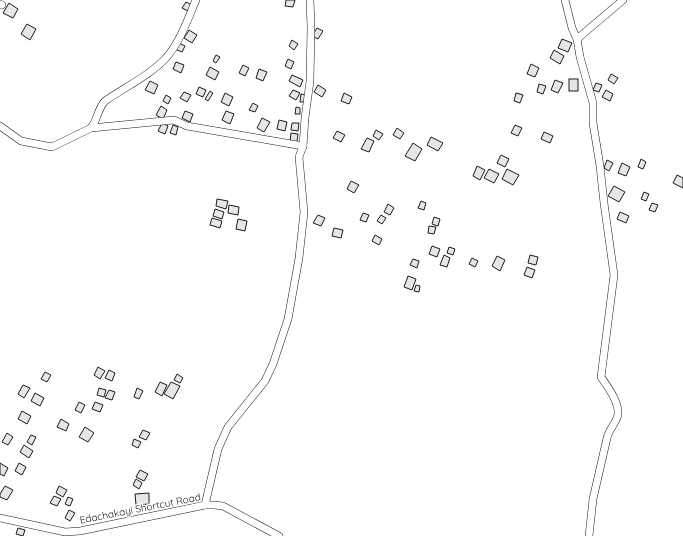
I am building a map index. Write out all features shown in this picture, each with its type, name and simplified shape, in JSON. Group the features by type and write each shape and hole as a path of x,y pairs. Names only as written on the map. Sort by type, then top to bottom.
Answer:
{"street":[{"path":"91,128 95,123 99,110 105,101 146,75 166,58 187,22 196,0"},
{"path":"205,505 218,449 228,427 265,381 273,364 288,319 299,258 304,212 300,157 303,146 310,81 310,0"},
{"path":"565,0 572,28 577,38 580,57 593,103 593,123 614,275 601,377 611,391 616,403 617,417 607,438 593,499 589,536"},
{"path":"577,38 623,0"},
{"path":"0,126 20,141 52,148 91,128 174,120 187,126 303,146"},
{"name":"Edachakayi Shortcut Road","path":"0,518 66,532 80,531 205,505 214,505 223,506 279,536"}],"building":[{"path":"286,0 295,0 293,7 285,6"},
{"path":"186,2 192,5 188,11 182,8"},
{"path":"9,3 18,9 13,18 3,13"},
{"path":"27,24 36,29 30,40 21,34"},
{"path":"317,28 323,31 318,39 312,36"},
{"path":"189,30 197,35 192,43 184,38"},
{"path":"562,39 572,43 568,52 558,48"},
{"path":"292,40 298,44 294,50 289,46"},
{"path":"179,43 185,46 182,52 175,49"},
{"path":"554,50 564,56 560,64 550,58"},
{"path":"216,55 220,57 216,63 213,61"},
{"path":"288,59 294,62 291,69 285,66"},
{"path":"176,62 184,65 181,73 173,69"},
{"path":"531,64 539,68 535,77 527,74"},
{"path":"243,65 249,68 245,76 239,73"},
{"path":"210,67 219,72 215,80 206,75"},
{"path":"259,69 267,72 263,81 256,78"},
{"path":"611,74 618,78 614,84 608,80"},
{"path":"292,75 303,80 300,87 289,81"},
{"path":"569,79 578,79 578,91 569,91"},
{"path":"555,80 563,83 558,93 551,90"},
{"path":"150,81 158,85 154,94 145,90"},
{"path":"596,83 602,85 599,92 593,90"},
{"path":"539,84 546,86 543,94 537,92"},
{"path":"318,85 326,90 322,97 314,92"},
{"path":"199,87 206,90 203,97 196,94"},
{"path":"293,90 300,93 296,100 289,96"},
{"path":"606,90 613,94 610,101 602,97"},
{"path":"210,91 213,93 208,101 205,99"},
{"path":"184,92 191,95 187,102 180,98"},
{"path":"225,93 233,97 229,106 221,102"},
{"path":"344,93 352,97 349,104 341,101"},
{"path":"516,93 523,95 520,103 514,101"},
{"path":"301,94 305,95 304,102 300,102"},
{"path":"166,95 171,98 168,104 163,101"},
{"path":"253,103 258,106 255,112 249,110"},
{"path":"161,106 167,110 163,119 156,115"},
{"path":"296,107 300,108 300,114 295,114"},
{"path":"185,111 193,114 190,122 182,118"},
{"path":"226,111 234,114 230,124 222,120"},
{"path":"262,118 270,122 264,132 257,128"},
{"path":"279,120 287,122 285,131 277,129"},
{"path":"162,123 168,126 165,134 158,131"},
{"path":"292,123 299,123 298,131 291,130"},
{"path":"173,125 178,127 176,135 170,133"},
{"path":"515,125 522,128 518,136 511,133"},
{"path":"397,128 404,133 400,139 393,135"},
{"path":"376,130 383,134 379,140 373,136"},
{"path":"337,131 345,135 341,142 333,138"},
{"path":"544,132 553,136 550,143 541,139"},
{"path":"291,133 298,134 297,142 290,142"},
{"path":"431,137 443,143 438,151 427,145"},
{"path":"367,138 374,141 369,152 361,149"},
{"path":"413,143 422,149 415,161 405,156"},
{"path":"501,155 509,159 505,167 497,163"},
{"path":"641,159 646,162 643,169 638,167"},
{"path":"607,160 613,163 609,171 604,168"},
{"path":"622,163 630,167 626,176 618,173"},
{"path":"477,166 485,170 480,180 473,176"},
{"path":"489,169 499,174 494,183 484,178"},
{"path":"507,169 519,175 513,185 502,179"},
{"path":"677,175 683,178 683,188 673,183"},
{"path":"351,181 359,185 354,193 347,189"},
{"path":"614,186 625,192 619,202 608,196"},
{"path":"644,192 649,194 646,201 641,199"},
{"path":"217,199 228,201 226,209 216,206"},
{"path":"421,201 426,203 424,210 418,208"},
{"path":"652,203 658,205 655,212 649,210"},
{"path":"388,204 394,208 390,215 384,212"},
{"path":"229,205 239,207 238,215 228,213"},
{"path":"215,209 224,212 222,219 213,216"},
{"path":"620,212 629,216 626,223 617,219"},
{"path":"363,213 369,215 366,222 360,220"},
{"path":"318,215 325,218 321,226 313,223"},
{"path":"381,215 386,218 382,224 377,221"},
{"path":"434,217 440,219 438,226 432,224"},
{"path":"212,218 222,221 220,228 210,225"},
{"path":"238,219 247,221 245,231 236,229"},
{"path":"429,226 436,227 434,234 428,233"},
{"path":"334,228 343,230 341,238 332,236"},
{"path":"375,235 382,239 379,245 372,241"},
{"path":"432,246 440,249 437,257 429,254"},
{"path":"449,247 455,249 453,255 447,253"},
{"path":"444,255 450,258 447,267 440,265"},
{"path":"530,255 538,257 536,265 528,263"},
{"path":"497,256 505,260 500,271 492,266"},
{"path":"472,258 478,261 475,267 469,264"},
{"path":"413,259 419,261 417,268 410,265"},
{"path":"527,267 535,270 532,278 524,275"},
{"path":"408,276 416,279 412,290 404,287"},
{"path":"416,285 420,286 419,292 414,291"},
{"path":"98,367 105,371 100,379 94,375"},
{"path":"109,370 115,373 112,381 105,378"},
{"path":"45,372 51,375 47,382 41,379"},
{"path":"177,374 183,378 180,383 174,380"},
{"path":"160,382 167,385 162,396 155,392"},
{"path":"171,382 180,386 173,399 164,394"},
{"path":"23,385 30,388 24,398 18,394"},
{"path":"99,388 106,390 104,397 97,395"},
{"path":"137,388 143,391 139,399 134,397"},
{"path":"109,390 115,392 112,400 105,398"},
{"path":"35,393 44,398 40,406 31,401"},
{"path":"79,402 85,405 81,413 75,410"},
{"path":"95,402 103,405 100,412 92,409"},
{"path":"22,411 31,416 27,424 18,419"},
{"path":"61,419 69,424 66,431 57,427"},
{"path":"85,427 94,433 88,442 79,437"},
{"path":"143,430 150,433 146,440 139,437"},
{"path":"7,433 13,437 8,445 2,442"},
{"path":"31,435 36,437 32,445 27,442"},
{"path":"134,439 141,442 138,448 132,445"},
{"path":"24,445 33,451 29,458 20,452"},
{"path":"0,463 8,468 4,476 0,474"},
{"path":"19,463 26,467 22,475 15,471"},
{"path":"140,470 148,474 144,481 136,477"},
{"path":"136,479 142,483 139,489 133,485"},
{"path":"5,486 13,490 7,500 0,497 0,494"},
{"path":"59,486 67,490 63,497 56,493"},
{"path":"149,493 149,504 136,505 135,494"},
{"path":"54,496 61,499 57,506 50,503"},
{"path":"68,497 73,499 70,506 65,504"},
{"path":"69,510 75,513 70,521 65,518"},
{"path":"18,528 25,530 23,536 16,534"}]}
